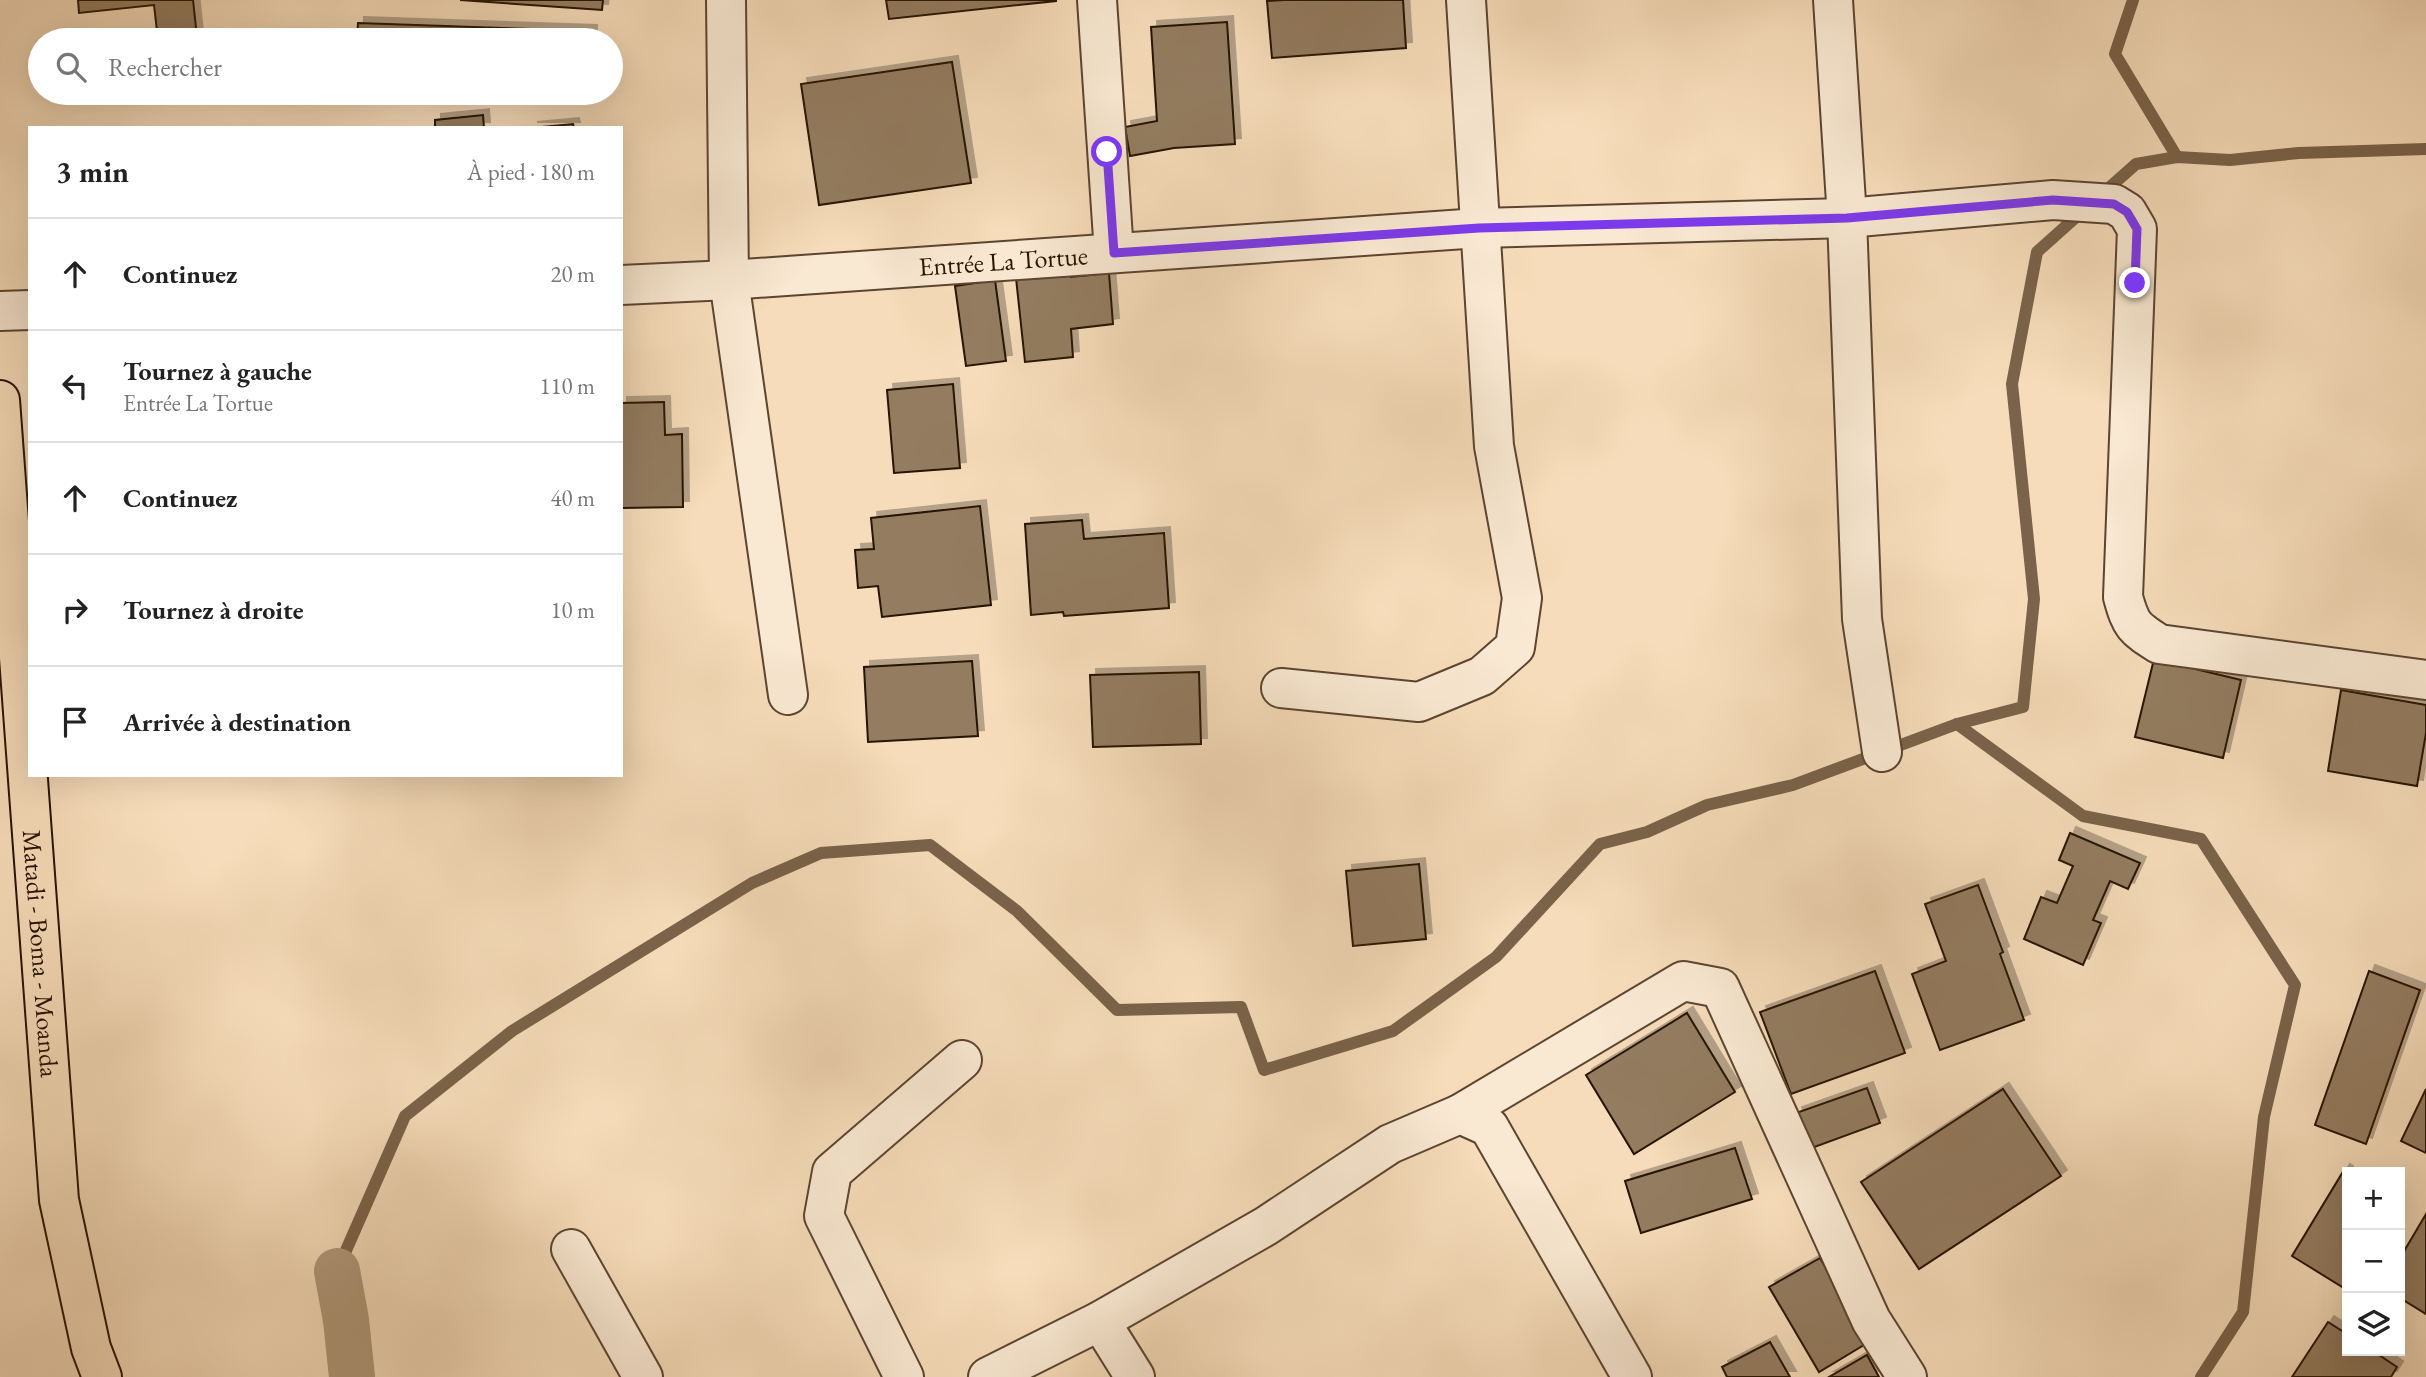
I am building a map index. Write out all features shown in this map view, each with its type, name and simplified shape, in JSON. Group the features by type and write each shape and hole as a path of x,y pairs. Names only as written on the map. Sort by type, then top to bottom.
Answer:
{"highway":[{"name":"Matadi - Boma - Moanda","path":"0,400 59,1200 91,1348 102,1377"}],"street":[{"path":"726,0 729,281 788,695"},
{"path":"1097,0 1114,253"},
{"path":"1281,688 1419,702 1482,676 1515,647 1522,598 1494,446 1466,0"},
{"path":"1833,0 1847,218 1861,619 1882,752"},
{"name":"Entrée La Tortue","path":"623,285 729,281 1479,228 1847,218 2053,200 2114,204 2127,212 2137,229 2123,597 2129,620 2138,631 2159,644 2426,680"},
{"path":"0,311 28,310"},
{"path":"988,1377 1100,1321 1266,1226 1390,1144 1460,1114 1683,981 1720,988 1871,1320 1907,1377"},
{"path":"904,1377 824,1216 832,1172 962,1060"},
{"path":"1460,1114 1489,1127 1632,1377"},
{"path":"571,1249 643,1377"},
{"path":"1100,1321 1135,1377"}],"building":[{"path":"78,0 193,0 196,28 157,28 154,5 79,13"},
{"path":"460,0 603,0 602,10"},
{"path":"886,0 1056,0 1056,1 889,19"},
{"path":"1403,0 1406,48 1272,58 1267,1"},
{"path":"1227,22 1235,144 1174,148 1130,156 1125,127 1157,121 1151,27"},
{"path":"358,23 504,28 358,28"},
{"path":"952,62 971,183 819,205 801,84"},
{"path":"483,115 484,126 435,126 435,120"},
{"path":"1070,273 1071,277 1109,273 1113,324 1071,329 1073,357 1025,362 1016,278"},
{"path":"995,280 1006,361 966,366 955,286"},
{"path":"953,384 960,468 894,473 887,390"},
{"path":"664,402 665,435 682,434 683,507 623,508 623,403"},
{"path":"980,506 991,605 882,617 878,586 858,588 855,550 874,549 871,518"},
{"path":"1082,520 1084,539 1164,533 1169,608 1064,616 1063,612 1031,615 1025,524"},
{"path":"2154,659 2241,680 2223,758 2135,737"},
{"path":"972,661 978,736 868,742 864,667"},
{"path":"1199,672 1201,744 1093,747 1090,675"},
{"path":"2341,690 2426,705 2426,733 2417,786 2328,771"},
{"path":"2070,833 2140,863 2128,889 2110,881 2093,920 2101,923 2083,965 2024,939 2041,897 2057,903 2073,866 2059,860"},
{"path":"1419,864 1426,939 1353,946 1346,871"},
{"path":"1978,885 2024,1020 1940,1050 1912,974 1946,961 1925,904"},
{"path":"1875,971 1905,1053 1791,1094 1760,1012"},
{"path":"2369,971 2420,990 2366,1144 2315,1125"},
{"path":"1687,1013 1735,1092 1634,1154 1586,1075"},
{"path":"1867,1088 1880,1123 1809,1149 1796,1113"},
{"path":"2003,1089 2061,1176 1919,1269 1861,1182"},
{"path":"2426,1089 2426,1153 2401,1141"},
{"path":"1735,1148 1752,1199 1641,1233 1625,1181"},
{"path":"2342,1173 2342,1287 2292,1256"},
{"path":"2426,1214 2426,1314 2405,1301 2405,1250"},
{"path":"1820,1258 1869,1342 1819,1372 1769,1287"},
{"path":"2328,1322 2342,1331 2342,1356 2380,1356 2397,1367 2391,1377 2292,1377"},
{"path":"1770,1342 1790,1377 1727,1377 1722,1367"},
{"path":"1867,1355 1879,1377 1829,1377"}],"waterway":[{"path":"2133,0 2115,54 2177,157"},
{"path":"2101,195 2136,164 2177,157 2230,160 2299,153 2426,149"},
{"path":"337,1271 405,1116 512,1031 752,883 821,853 930,845 1017,911 1117,1010 1241,1007 1264,1070 1393,1031 1496,957 1600,844 1647,832 1707,805 1793,785 1957,724 2023,707 2034,599 2012,384 2037,252 2085,209"},
{"path":"1957,724 2083,816 2201,839 2295,985 2264,1117 2243,1312 2201,1377"},
{"path":"337,1271 352,1377"}],"route":[{"path":"1107,152 1114,253 1479,228 1847,218 2053,200 2114,204 2127,212 2137,229 2135,283"}]}
